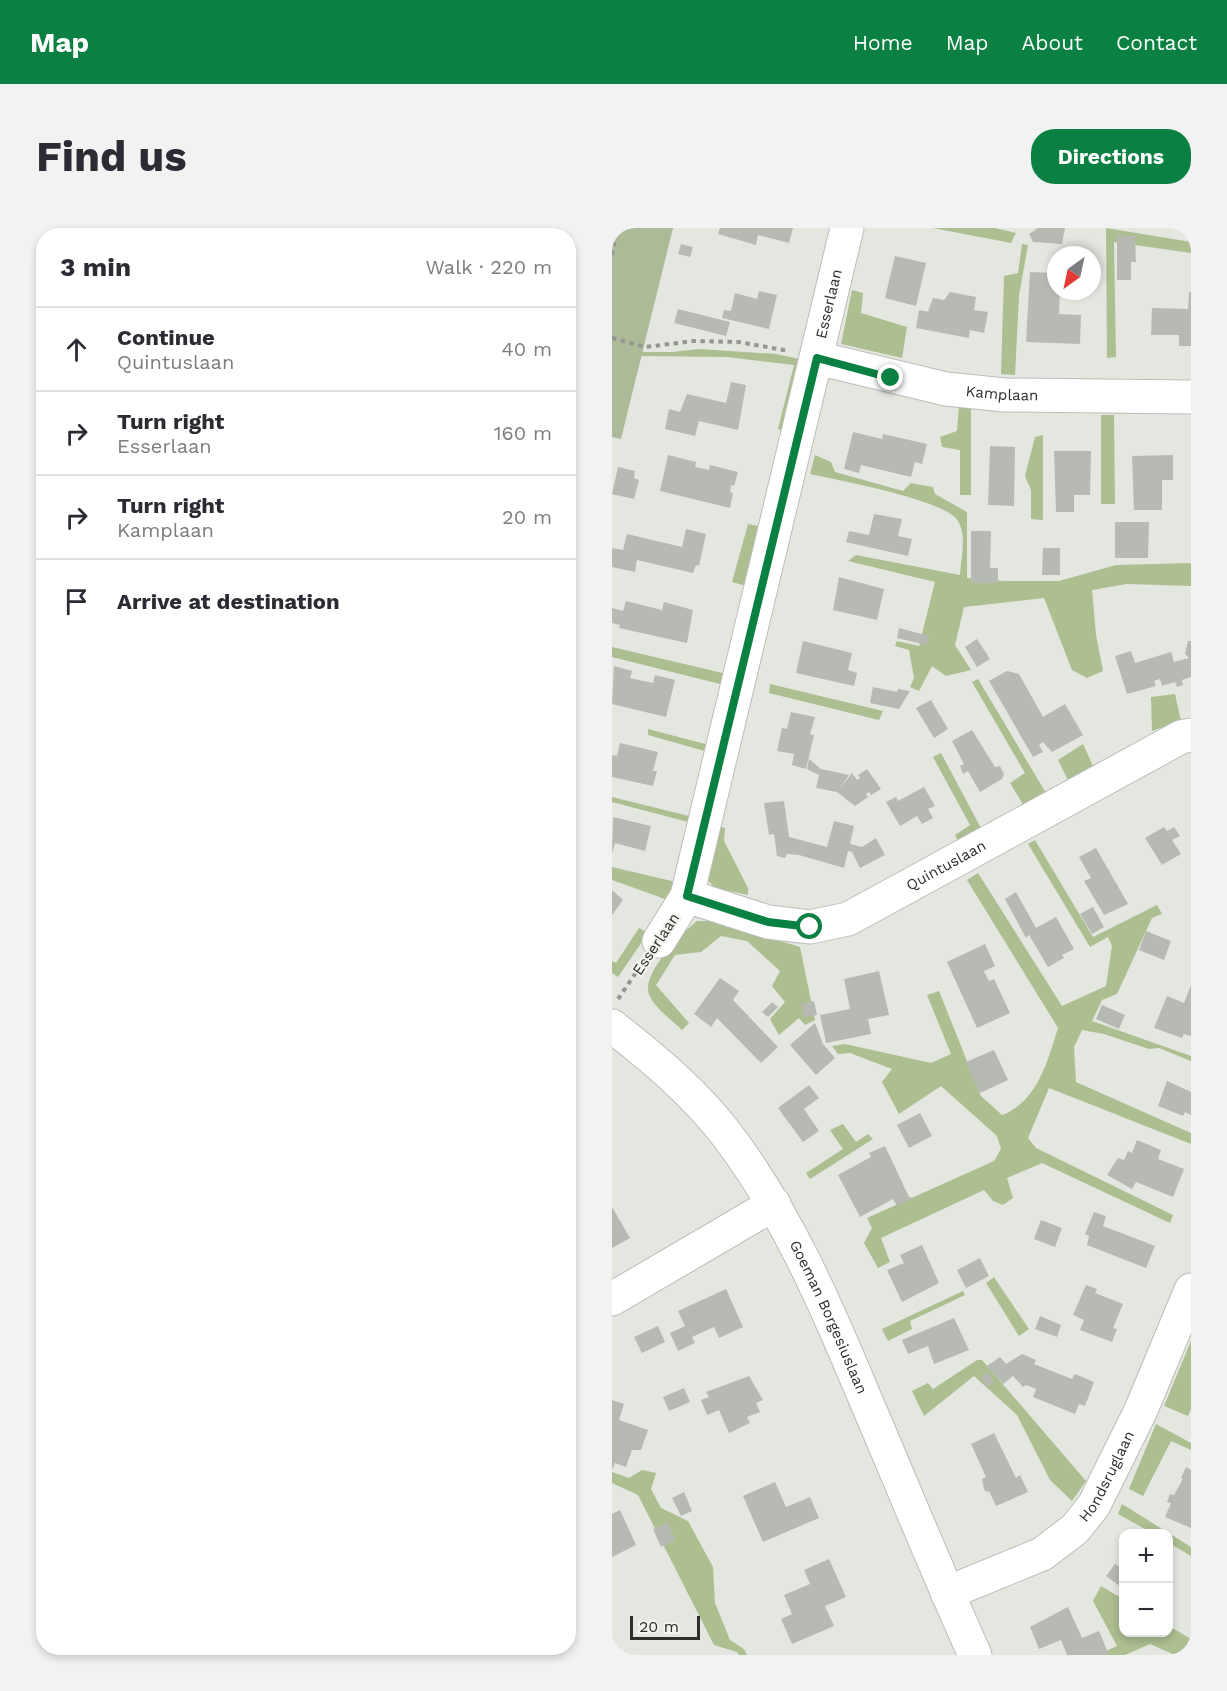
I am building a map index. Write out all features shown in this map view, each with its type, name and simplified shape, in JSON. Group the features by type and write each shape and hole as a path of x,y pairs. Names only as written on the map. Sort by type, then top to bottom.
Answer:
{"street":[{"name":"Esserlaan","path":"658,941 687,896 847,228"},
{"name":"Kamplaan","path":"817,358 946,389 1005,395 1191,397"},
{"name":"Quintuslaan","path":"687,896 768,922 810,927 848,919 1181,737 1191,735"},
{"name":"Goeman Borgesiuslaan","path":"612,1026 678,1081 727,1134 774,1204 802,1256 839,1338 975,1655"},
{"path":"612,1299 774,1204"},
{"name":"Hondsruglaan","path":"947,1593 1042,1554 1075,1529 1094,1505 1141,1410 1191,1290"}],"path":[{"path":"612,255 617,228"},
{"path":"612,338 645,347 694,341 739,342 817,358"},
{"name":"Esserlaan","path":"622,994 658,941"}],"green space":[{"path":"612,228 673,228 621,439 612,437"},
{"path":"933,228 995,228 1016,233 1011,243"},
{"path":"1106,228 1191,242 1191,253 1114,242 1116,357 1107,358"},
{"path":"1022,244 1028,245 1019,296 1015,375 1001,374 1004,276 1018,273"},
{"path":"852,290 863,293 861,313 907,327 902,358 841,344"},
{"path":"699,349 776,354 804,360 787,432 778,429 794,365 727,357 641,356 642,352"},
{"path":"959,405 971,406 971,495 960,495 960,450 942,447 940,437 957,431"},
{"path":"1101,415 1114,415 1115,504 1101,504"},
{"path":"1043,435 1043,520 1031,519 1031,490 1025,476 1035,437"},
{"path":"815,455 831,462 835,472 903,491 911,483 933,487 935,494 967,512 967,578 1059,581 1116,565 1191,563 1191,586 1127,584 1092,590 1096,635 1103,671 1087,678 1072,670 1044,598 964,607 955,645 971,670 946,676 932,666 919,691 910,687 914,678 909,650 895,646 897,641 919,646 935,582 848,561 856,555 960,575 963,541 961,527 950,513 913,498 810,474"},
{"path":"748,524 764,527 750,587 732,582"},
{"path":"612,647 727,674 724,685 612,657"},
{"path":"978,679 1046,793 1024,806 1010,783 1025,773 972,682"},
{"path":"770,684 883,711 879,720 769,693"},
{"path":"1175,694 1181,721 1152,731 1151,697"},
{"path":"648,729 709,745 708,752 648,735"},
{"path":"1083,744 1093,766 1068,780 1058,760"},
{"path":"941,753 982,830 959,843 955,835 970,825 933,757"},
{"path":"612,797 693,817 692,823 612,802"},
{"path":"717,826 725,828 724,841 748,888 748,895 715,888 704,876"},
{"path":"1035,840 1093,937 1157,905 1162,914 1152,918 1117,994 1102,1000 1092,1021 1191,1056 1191,1061 1159,1048 1149,1049 1104,1034 1082,1030 1074,1047 1076,1082 1191,1133 1191,1144 1049,1088 1028,1138 1036,1148 1173,1215 1170,1223 1042,1163 1007,1178 1013,1198 1003,1205 993,1201 984,1190 881,1238 890,1262 878,1268 864,1243 872,1228 867,1218 994,1161 1001,1149 997,1136 941,1086 899,1114 882,1082 892,1069 850,1053 838,1054 832,1046 845,1044 931,1063 951,1054 927,995 939,991 981,1096 1002,1115 1014,1109 1024,1100 1033,1090 1045,1067 1058,1028 967,880 978,873 1062,1006 1106,986 1112,946 1108,937 1090,947 1028,844"},
{"path":"612,867 676,882 668,900 612,880"},
{"path":"697,921 715,921 800,947 815,1020 805,1025 799,1018 779,1035 770,1019 785,1002 772,986 780,971 747,941 721,936 701,952 675,955 656,985 689,1023 682,1030 653,1001 648,990 649,982 666,952"},
{"path":"639,928 648,933 618,977 612,973 612,961 616,963"},
{"path":"843,1124 856,1142 868,1134 873,1139 810,1179 806,1173 843,1149 830,1130"},
{"path":"994,1277 1029,1329 1019,1336 986,1283"},
{"path":"963,1291 965,1295 910,1321 912,1329 888,1341 882,1329"},
{"path":"1191,1341 1191,1409 1188,1416 1164,1406"},
{"path":"977,1360 982,1360 1086,1481 1072,1501 1050,1480 1017,1415 974,1376 924,1416 912,1391 928,1383 933,1389"},
{"path":"1156,1424 1191,1443 1191,1450 1171,1441 1143,1496 1129,1489"},
{"path":"642,1470 656,1473 651,1489 661,1508 688,1521 713,1567 715,1603 730,1640 744,1649 747,1655 739,1655 737,1652 714,1645 638,1495 612,1483 612,1472 629,1478"},
{"path":"1122,1504 1162,1529 1145,1529 1118,1514"},
{"path":"1173,1536 1191,1547 1191,1556 1173,1545"},
{"path":"1101,1586 1119,1597 1119,1637 1173,1637 1173,1628 1191,1639 1191,1655 1175,1655 1150,1644 1125,1655 1097,1655 1117,1646 1093,1601"}],"building":[{"path":"720,228 793,228 789,243 758,235 756,245 718,234"},
{"path":"1038,228 1065,228 1062,244 1033,242 1029,234"},
{"path":"1117,236 1135,236 1136,262 1131,262 1131,280 1117,280"},
{"path":"681,244 693,247 690,257 678,254"},
{"path":"895,256 926,263 916,306 885,298"},
{"path":"1030,272 1047,273 1047,300 1060,300 1059,314 1081,315 1080,344 1026,342"},
{"path":"759,291 777,295 769,329 722,318 724,310 731,311 735,293 757,299"},
{"path":"950,292 976,297 974,310 988,312 984,333 970,330 969,338 916,328 919,310 930,312 928,311 933,298 944,300"},
{"path":"1189,292 1191,292 1191,346 1179,346 1179,335 1151,335 1152,308 1188,309"},
{"path":"678,309 730,322 726,336 674,323"},
{"path":"731,382 746,385 738,430 699,421 695,436 665,429 669,409 680,412 687,394 726,403"},
{"path":"853,432 882,439 883,434 927,444 922,464 915,462 911,477 861,465 859,473 844,469"},
{"path":"990,446 1015,447 1014,506 988,505"},
{"path":"1054,451 1091,451 1090,495 1074,495 1074,512 1056,512"},
{"path":"668,455 696,462 695,467 709,470 710,465 738,472 734,486 731,485 730,492 733,493 730,508 660,491"},
{"path":"1173,455 1173,480 1162,480 1162,510 1134,510 1132,456"},
{"path":"618,467 635,471 634,478 639,480 634,499 612,494"},
{"path":"874,514 902,519 898,536 912,539 908,556 846,542 849,531 869,535"},
{"path":"1115,522 1149,522 1148,558 1115,558"},
{"path":"686,529 706,534 699,566 696,565 693,573 637,560 635,572 612,567 612,548 623,550 627,534 682,547"},
{"path":"971,531 991,531 990,568 998,568 998,583 971,583"},
{"path":"1043,548 1060,548 1060,575 1042,575"},
{"path":"839,577 884,589 877,620 833,610"},
{"path":"626,601 662,610 664,602 693,610 687,643 619,628 620,625 612,623 612,608 623,611"},
{"path":"899,628 929,636 927,645 897,638"},
{"path":"977,639 990,659 977,667 965,647"},
{"path":"803,641 852,653 848,670 857,673 854,686 796,673"},
{"path":"1188,641 1191,641 1191,677 1182,680 1183,685 1177,687 1175,682 1162,686 1160,679 1154,681 1156,686 1127,694 1115,656 1131,651 1135,663 1171,652 1174,662 1189,658 1185,654"},
{"path":"614,666 632,671 630,678 653,683 655,675 675,680 666,717 612,704"},
{"path":"1007,671 1019,674 1043,717 1065,704 1083,735 1052,752 1043,742 1039,745 1043,752 1033,757 989,681"},
{"path":"873,687 897,692 898,689 910,691 899,709 870,703"},
{"path":"931,700 948,729 934,738 916,708"},
{"path":"791,712 815,717 810,734 814,735 806,769 792,765 794,754 777,751 782,728 787,729"},
{"path":"972,730 995,767 1000,766 1004,774 1002,779 980,792 968,771 963,774 960,766 964,764 952,741"},
{"path":"620,743 658,752 653,771 657,771 653,786 612,777 612,755 617,756"},
{"path":"809,759 821,769 849,775 839,790 852,773 857,780 860,778 858,775 867,769 881,789 871,795 869,792 866,794 868,797 855,806 837,792 816,788 819,775 807,769"},
{"path":"924,787 935,806 928,809 933,818 922,824 917,816 900,826 886,802 896,797 898,801"},
{"path":"784,801 789,837 827,847 834,821 854,826 850,844 862,847 876,838 885,855 860,868 852,852 848,851 844,868 799,855 787,854 785,858 777,856 774,834 769,835 764,803"},
{"path":"613,817 651,826 645,851 615,843 612,853"},
{"path":"1164,827 1167,831 1174,827 1180,836 1172,840 1181,854 1162,865 1145,838"},
{"path":"1096,848 1128,904 1104,915 1084,881 1091,878 1079,857"},
{"path":"612,890 623,900 612,915"},
{"path":"1016,892 1036,928 1056,917 1074,949 1062,955 1064,958 1048,967 1029,935 1026,938 1005,899"},
{"path":"1093,907 1104,927 1092,934 1080,914"},
{"path":"1146,931 1171,941 1164,960 1139,950"},
{"path":"985,944 995,966 984,971 989,981 994,979 1010,1013 977,1028 947,962"},
{"path":"879,971 889,1015 868,1019 871,1034 826,1043 820,1015 850,1009 844,979"},
{"path":"720,978 739,991 733,1000 778,1047 761,1063 717,1018 711,1027 694,1014"},
{"path":"1191,985 1191,1036 1184,1034 1182,1038 1154,1028 1167,996 1184,1003"},
{"path":"814,1001 817,1015 804,1017 801,1004"},
{"path":"772,1002 778,1007 768,1017 762,1012"},
{"path":"1102,1005 1125,1015 1119,1029 1096,1019"},
{"path":"815,1023 823,1044 835,1058 816,1075 790,1045"},
{"path":"994,1050 1008,1080 980,1093 966,1062"},
{"path":"1167,1081 1191,1092 1191,1115 1185,1112 1183,1116 1158,1106"},
{"path":"809,1085 819,1098 804,1109 819,1131 803,1142 778,1108"},
{"path":"920,1113 932,1136 909,1148 897,1125"},
{"path":"1137,1140 1161,1150 1158,1159 1184,1169 1173,1197 1136,1182 1132,1189 1107,1175 1118,1158 1124,1160 1128,1151 1132,1153"},
{"path":"885,1146 909,1197 913,1198 897,1206 893,1199 860,1217 838,1175 871,1157 869,1153"},
{"path":"612,1207 630,1238 612,1248"},
{"path":"1094,1212 1106,1216 1103,1226 1155,1246 1146,1268 1087,1245 1089,1236 1085,1234"},
{"path":"1041,1220 1062,1228 1055,1247 1034,1239"},
{"path":"922,1245 939,1283 902,1302 887,1270 904,1263 900,1255"},
{"path":"980,1258 989,1276 966,1288 957,1270"},
{"path":"1086,1285 1097,1289 1095,1293 1123,1304 1113,1328 1117,1329 1112,1342 1080,1330 1084,1320 1073,1315"},
{"path":"726,1289 743,1327 719,1338 714,1327 692,1337 695,1343 678,1351 670,1333 685,1326 678,1311"},
{"path":"1040,1316 1061,1325 1057,1337 1035,1329"},
{"path":"954,1318 969,1350 934,1364 928,1346 908,1354 902,1340"},
{"path":"658,1326 665,1342 642,1353 634,1337"},
{"path":"1022,1354 1036,1360 1034,1364 1072,1379 1075,1374 1094,1382 1085,1406 1079,1404 1075,1414 1033,1397 1036,1389 1026,1385 1023,1387 1013,1376 1003,1384 987,1366 1000,1357 1006,1364"},
{"path":"989,1372 994,1383 986,1387 981,1376"},
{"path":"749,1376 763,1400 756,1403 760,1412 747,1417 750,1423 729,1433 719,1410 707,1415 701,1400 709,1397 706,1392"},
{"path":"684,1388 690,1402 669,1411 663,1397"},
{"path":"612,1400 624,1404 619,1420 648,1430 641,1450 632,1450 626,1467 615,1463 612,1470"},
{"path":"994,1433 1016,1478 1020,1475 1028,1492 996,1506 989,1491 986,1492 984,1489 982,1479 986,1477 971,1444"},
{"path":"1186,1467 1191,1470 1191,1528 1165,1517 1171,1503 1167,1502 1170,1494 1174,1495 1183,1479 1181,1478"},
{"path":"775,1482 786,1507 810,1497 819,1518 763,1542 743,1496"},
{"path":"684,1492 692,1511 681,1516 672,1498"},
{"path":"620,1510 636,1545 612,1557 612,1514"},
{"path":"668,1522 675,1540 661,1547 653,1529"},
{"path":"829,1559 846,1597 825,1606 834,1626 792,1644 781,1619 792,1614 784,1595 810,1584 804,1570"},
{"path":"1115,1564 1119,1567 1119,1585 1106,1576"},
{"path":"1068,1607 1082,1638 1099,1631 1109,1655 1067,1655 1061,1640 1039,1649 1030,1627"}],"route":[{"path":"810,927 768,922 687,896 817,358 891,378"}]}
